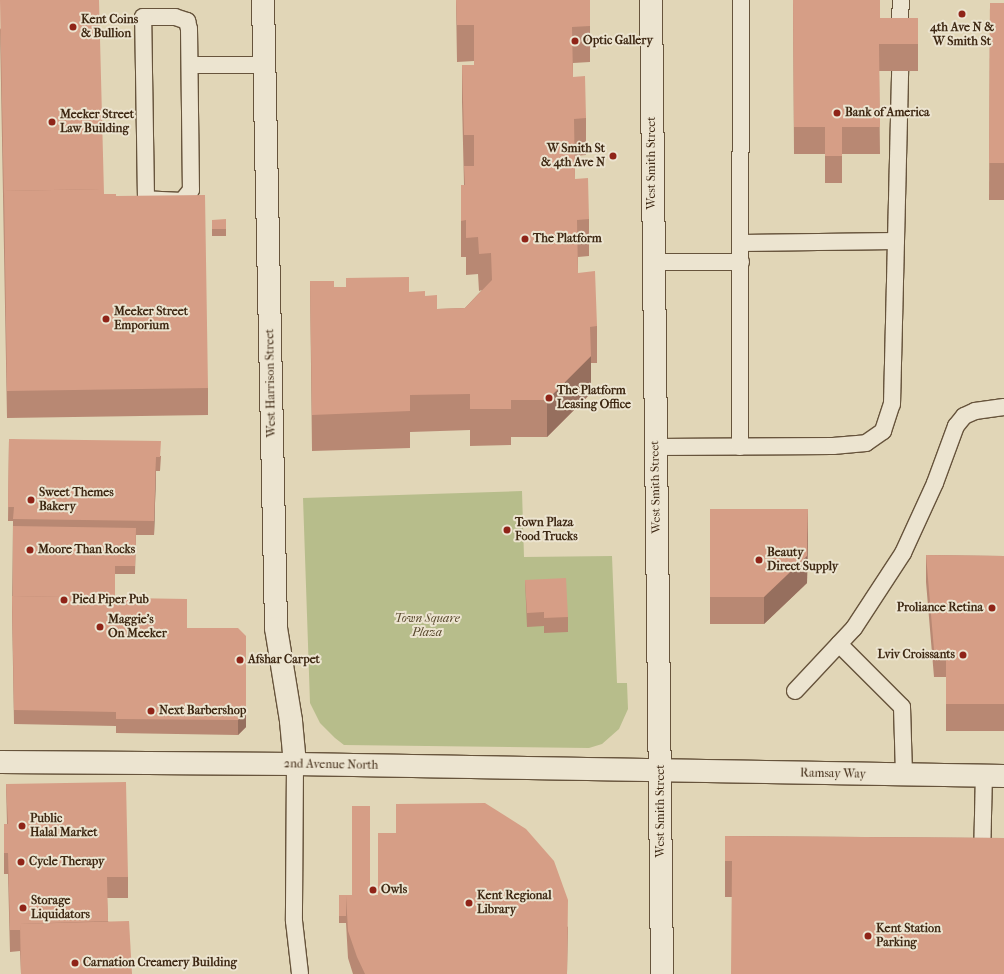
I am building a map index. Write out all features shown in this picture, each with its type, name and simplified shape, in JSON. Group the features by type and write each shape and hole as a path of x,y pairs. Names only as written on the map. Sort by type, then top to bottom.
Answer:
{"street":[{"name":"West Harrison Street","path":"263,0 276,628 291,721 295,764"},
{"name":"West Smith Street","path":"651,0 655,447 661,771 662,974"},
{"name":"2nd Avenue North","path":"0,762 295,764 661,771"},
{"name":"Ramsay Way","path":"661,771 994,776"}],"lane":[{"path":"740,447 741,0"},
{"path":"900,45 901,0"},
{"path":"143,17 175,17 187,21 190,65 191,190 182,201 153,201 146,199 143,17"},
{"path":"190,65 264,65"},
{"path":"655,447 833,446 866,443 883,431 892,404 900,71"},
{"path":"741,243 896,241"},
{"path":"653,262 741,262"},
{"path":"795,691 854,628 903,553 935,483 956,426 964,416 975,410 1004,407"},
{"path":"839,644 902,708 904,774"},
{"path":"295,764 294,921 300,974"},
{"path":"981,874 994,776"}],"green space":[{"name":"Town Square Plaza","path":"522,491 524,557 612,556 617,683 627,683 628,709 619,729 602,744 589,748 344,745 320,723 310,703 303,498"}],"building":[{"name":"Meeker Street Law Building","path":"0,0 99,0 104,194 101,194 101,189 4,191 4,204"},
{"name":"The Platform","path":"456,0 590,0 590,26 572,27 573,77 585,76 586,118 574,119 575,179 588,178 589,219 577,220 578,273 595,271 597,326 590,327 591,356 547,400 511,400 511,409 470,409 470,394 410,395 410,411 312,415 310,281 334,281 334,287 346,287 346,278 409,277 409,292 425,291 425,296 437,295 437,309 465,308 492,280 491,253 479,254 478,237 466,238 466,220 461,221 461,185 465,185 464,166 474,166 474,135 464,135 462,65 474,65 474,25 457,25"},
{"name":"Bank of America","path":"793,0 880,0 880,18 918,18 918,44 879,44 880,127 842,127 842,156 825,156 825,127 794,127"},
{"path":"990,3 1004,3 1004,163 989,163"},
{"name":"Meeker Street Emporium","path":"101,189 101,194 116,194 116,196 205,195 208,388 7,391 4,191"},
{"path":"226,219 226,229 212,229 212,220"},
{"path":"9,439 161,441 160,457 156,457 154,521 13,519 14,507 8,507"},
{"name":"Beauty Direct Supply","path":"710,509 808,509 807,556 764,597 710,597"},
{"path":"13,526 136,528 135,566 115,566 115,598 13,596"},
{"path":"926,555 1004,556 1004,704 946,704 946,650 934,650"},
{"path":"566,578 568,617 544,618 544,612 527,613 525,580"},
{"path":"12,596 187,599 187,628 238,628 246,636 246,713 238,720 116,719 116,712 14,710"},
{"path":"126,782 128,877 107,877 108,921 20,924 20,930 10,930 8,853 4,853 4,824 8,824 6,784"},
{"name":"Kent Regional Library","path":"485,803 526,829 554,861 568,900 567,974 365,974 348,931 346,896 378,896 378,833 396,833 396,804"},
{"path":"352,806 370,806 370,895 378,896 346,896 346,916 339,916 339,895 352,895"},
{"name":"Kent Station Parking","path":"725,836 1004,838 1004,974 731,974 732,861 725,861"},
{"path":"129,921 132,974 21,974 20,924"}],"place":[{"name":"4th Ave N & W Smith St","path":"962,14"},
{"name":"Kent Coins & Bullion","path":"73,27"},
{"name":"Optic Gallery","path":"575,41"},
{"name":"Bank of America","path":"837,113"},
{"name":"Meeker Street Law Building","path":"52,122"},
{"name":"W Smith St & 4th Ave N","path":"613,156"},
{"name":"The Platform","path":"525,239"},
{"name":"Meeker Street Emporium","path":"106,319"},
{"name":"The Platform Leasing Office","path":"549,398"},
{"name":"Sweet Themes Bakery","path":"31,500"},
{"name":"Town Plaza Food Trucks","path":"507,530"},
{"name":"Moore Than Rocks","path":"30,550"},
{"name":"Beauty Direct Supply","path":"759,560"},
{"name":"Pied Piper Pub","path":"64,600"},
{"name":"Proliance Retina","path":"992,608"},
{"name":"Maggie's On Meeker","path":"100,627"},
{"name":"Lviv Croissants","path":"963,655"},
{"name":"Afshar Carpet","path":"240,660"},
{"name":"Next Barbershop","path":"151,711"},
{"name":"Public Halal Market","path":"22,826"},
{"name":"Cycle Therapy","path":"21,862"},
{"name":"Owls","path":"373,890"},
{"name":"Kent Regional Library","path":"469,903"},
{"name":"Storage Liquidators","path":"23,908"},
{"name":"Kent Station Parking","path":"868,936"},
{"name":"Carnation Creamery Building","path":"75,963"}]}
